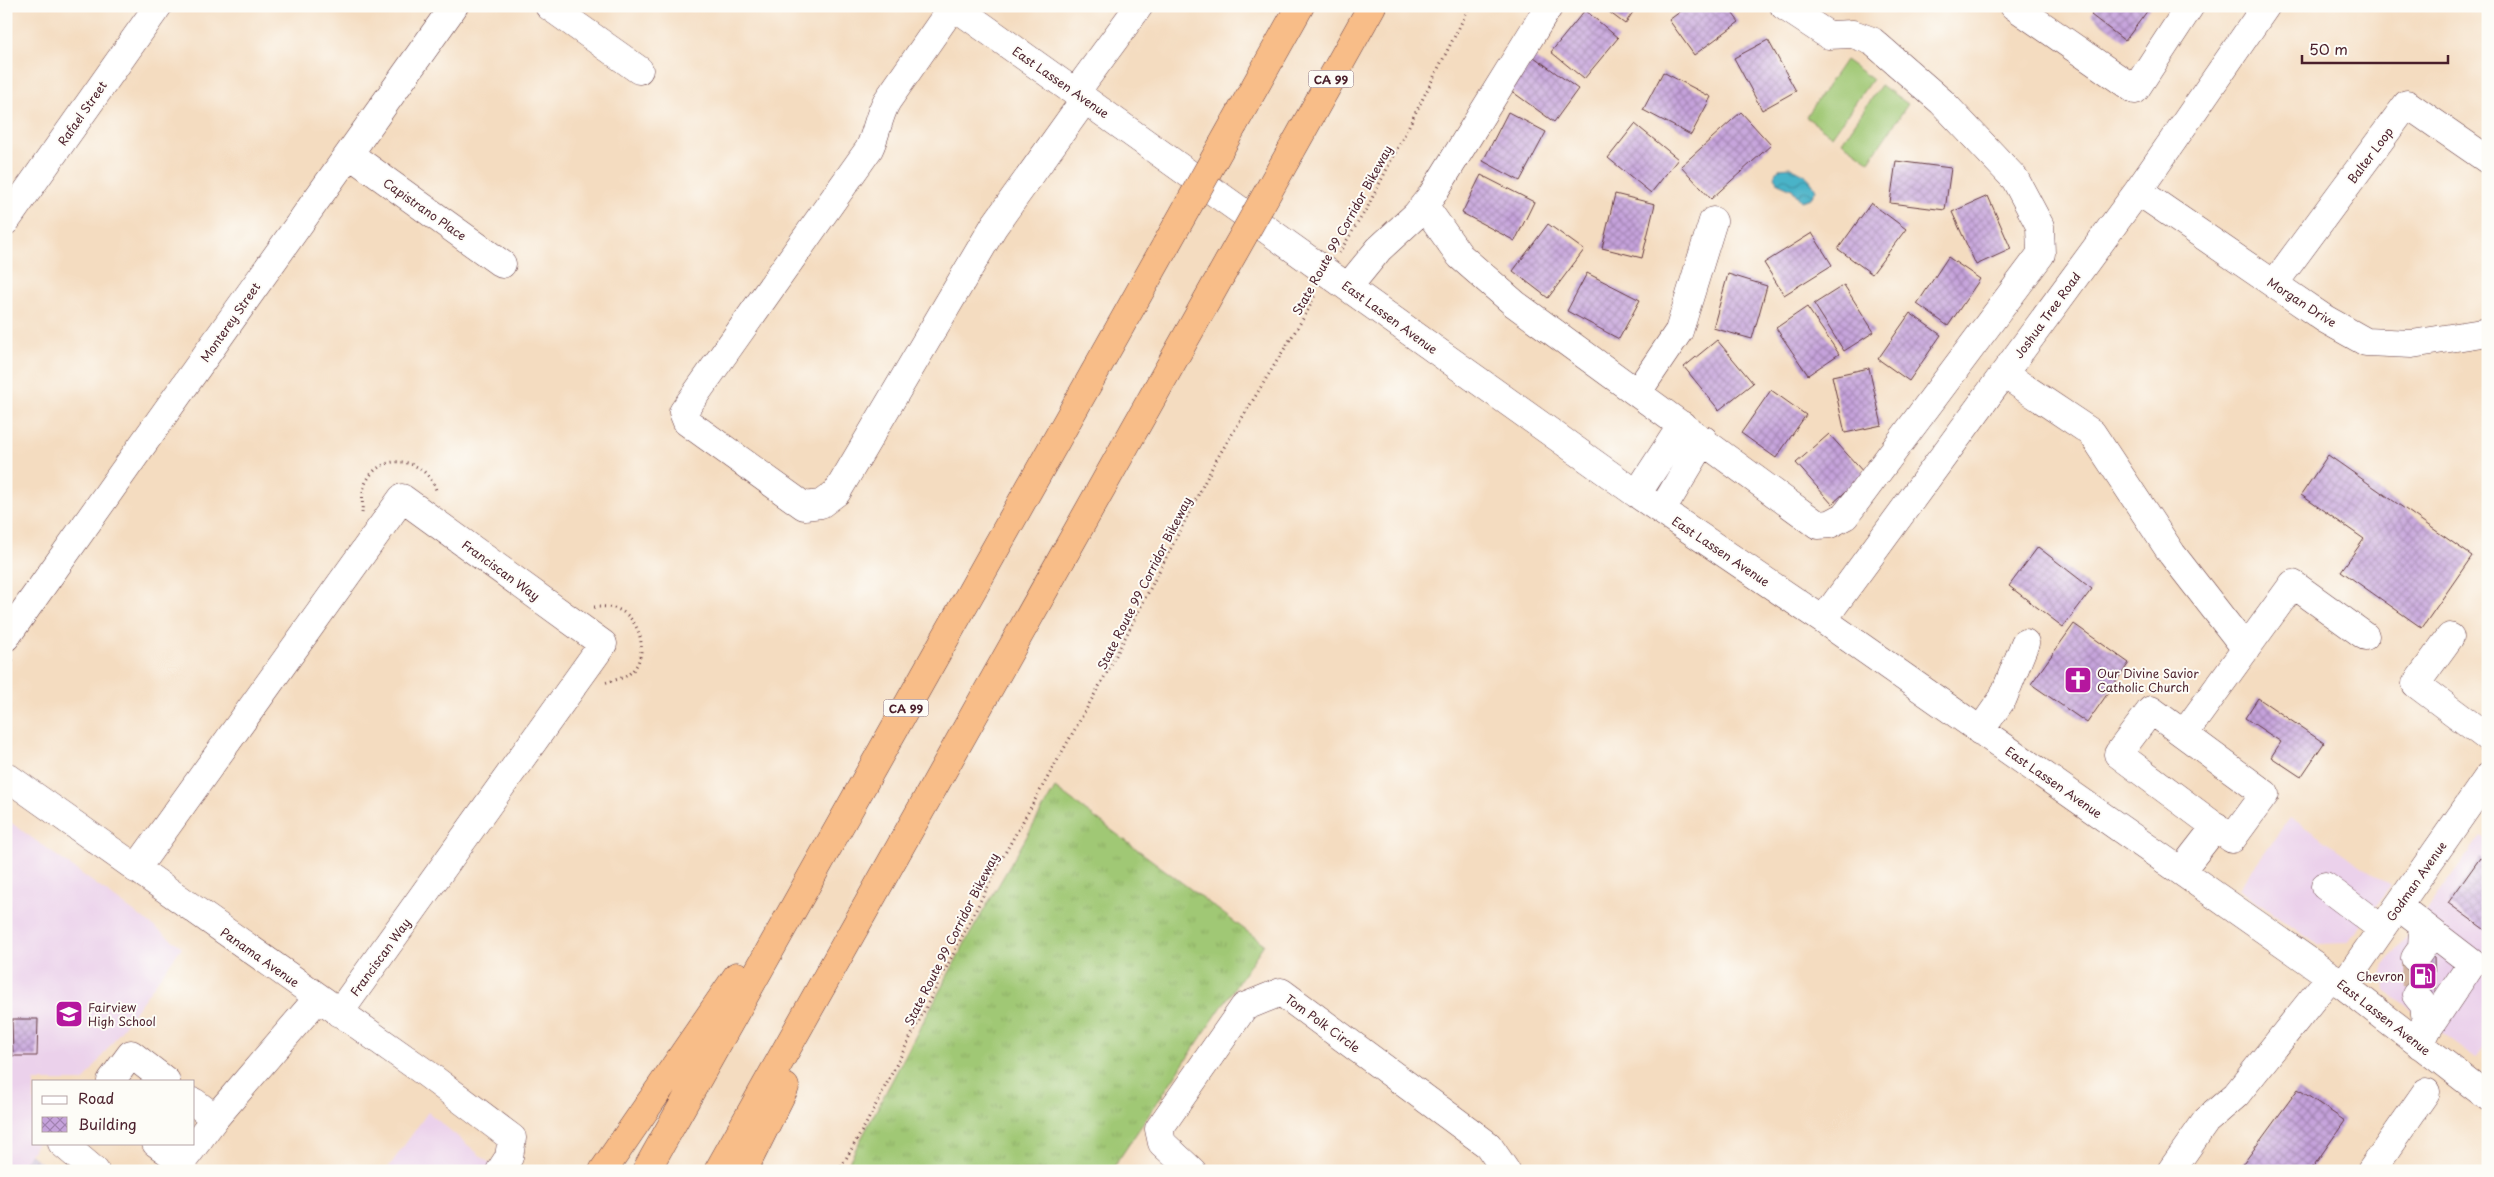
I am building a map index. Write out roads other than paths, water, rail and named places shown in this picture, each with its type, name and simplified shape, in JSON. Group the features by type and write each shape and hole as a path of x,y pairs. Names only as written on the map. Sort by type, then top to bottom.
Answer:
{"highway":[{"name":"CA 99","path":"646,1171 1300,6"},
{"name":"CA 99","path":"718,1171 1372,6"},
{"path":"603,1171 753,952 810,878"},
{"path":"743,1171 811,1036 811,1007"}],"street":[{"name":"Rafael Street","path":"6,221 158,6"},
{"name":"Monterey Street","path":"6,637 454,6"},
{"path":"549,6 639,70"},
{"path":"954,6 887,100 881,111 875,138 869,149 684,412 687,422 804,506 822,504 837,492 994,226 1139,6"},
{"name":"East Lassen Avenue","path":"954,6 1637,494 1823,620 2337,980 2424,1014 2488,1097"},
{"path":"1337,279 1379,250 1424,204 1549,6"},
{"path":"1424,204 1460,256 1515,304 1818,525 1830,524 1846,516 2041,254 2040,226 2015,179 1942,102 1872,41 1853,34 1828,35 1784,6"},
{"path":"2014,6 2135,90 2190,6"},
{"name":"Joshua Tree Road","path":"1823,620 2138,191 2266,6"},
{"name":"Balter Loop","path":"2274,284 2407,104 2488,160"},
{"name":"Capistrano Place","path":"349,154 502,264"},
{"name":"Morgan Drive","path":"2138,191 2326,319 2366,342 2412,344 2488,332"},
{"path":"1637,393 1680,331 1712,221"},
{"path":"2004,374 2092,433 2172,554 2246,649"},
{"path":"1637,494 1693,432"},
{"path":"1662,510 1693,432"},
{"name":"Franciscan Way","path":"136,869 402,498 603,644 329,1006"},
{"path":"2184,734 2292,584 2365,636"},
{"path":"2450,637 2416,684 2488,738"},
{"path":"1980,731 2003,698 2025,643"},
{"path":"2151,710 2265,794 2232,838 2216,826 2118,754 2151,710"},
{"name":"Panama Avenue","path":"6,776 427,1074 512,1138 509,1157 500,1171"},
{"name":"Godman Avenue","path":"2171,1171 2206,1121 2236,1095 2382,929 2488,777"},
{"path":"2181,872 2216,826"},
{"path":"2325,886 2382,929"},
{"path":"2398,906 2423,948 2472,962 2424,1014"},
{"name":"Tom Polk Circle","path":"1179,1166 1162,1142 1159,1129 1170,1110 1244,1007 1281,992 1488,1145 1506,1171"},
{"path":"157,1144 178,1167 215,1118 329,1006"},
{"path":"112,1080 131,1054 165,1080"},
{"path":"2372,1171 2426,1092"},
{"path":"195,1103 215,1118"},
{"path":"63,1144 95,1171"}],"water":[{"path":"1790,167 1802,173 1812,182 1816,190 1811,198 1801,201 1792,189 1778,183 1774,177 1780,168"}],"tunnel":[{"path":"2415,958 2416,995"}],"place":[{"name":"Our Divine Savior Catholic Church","path":"2078,680"},
{"name":"Chevron","path":"2423,976"},
{"name":"Fairview High School","path":"69,1014"}]}
